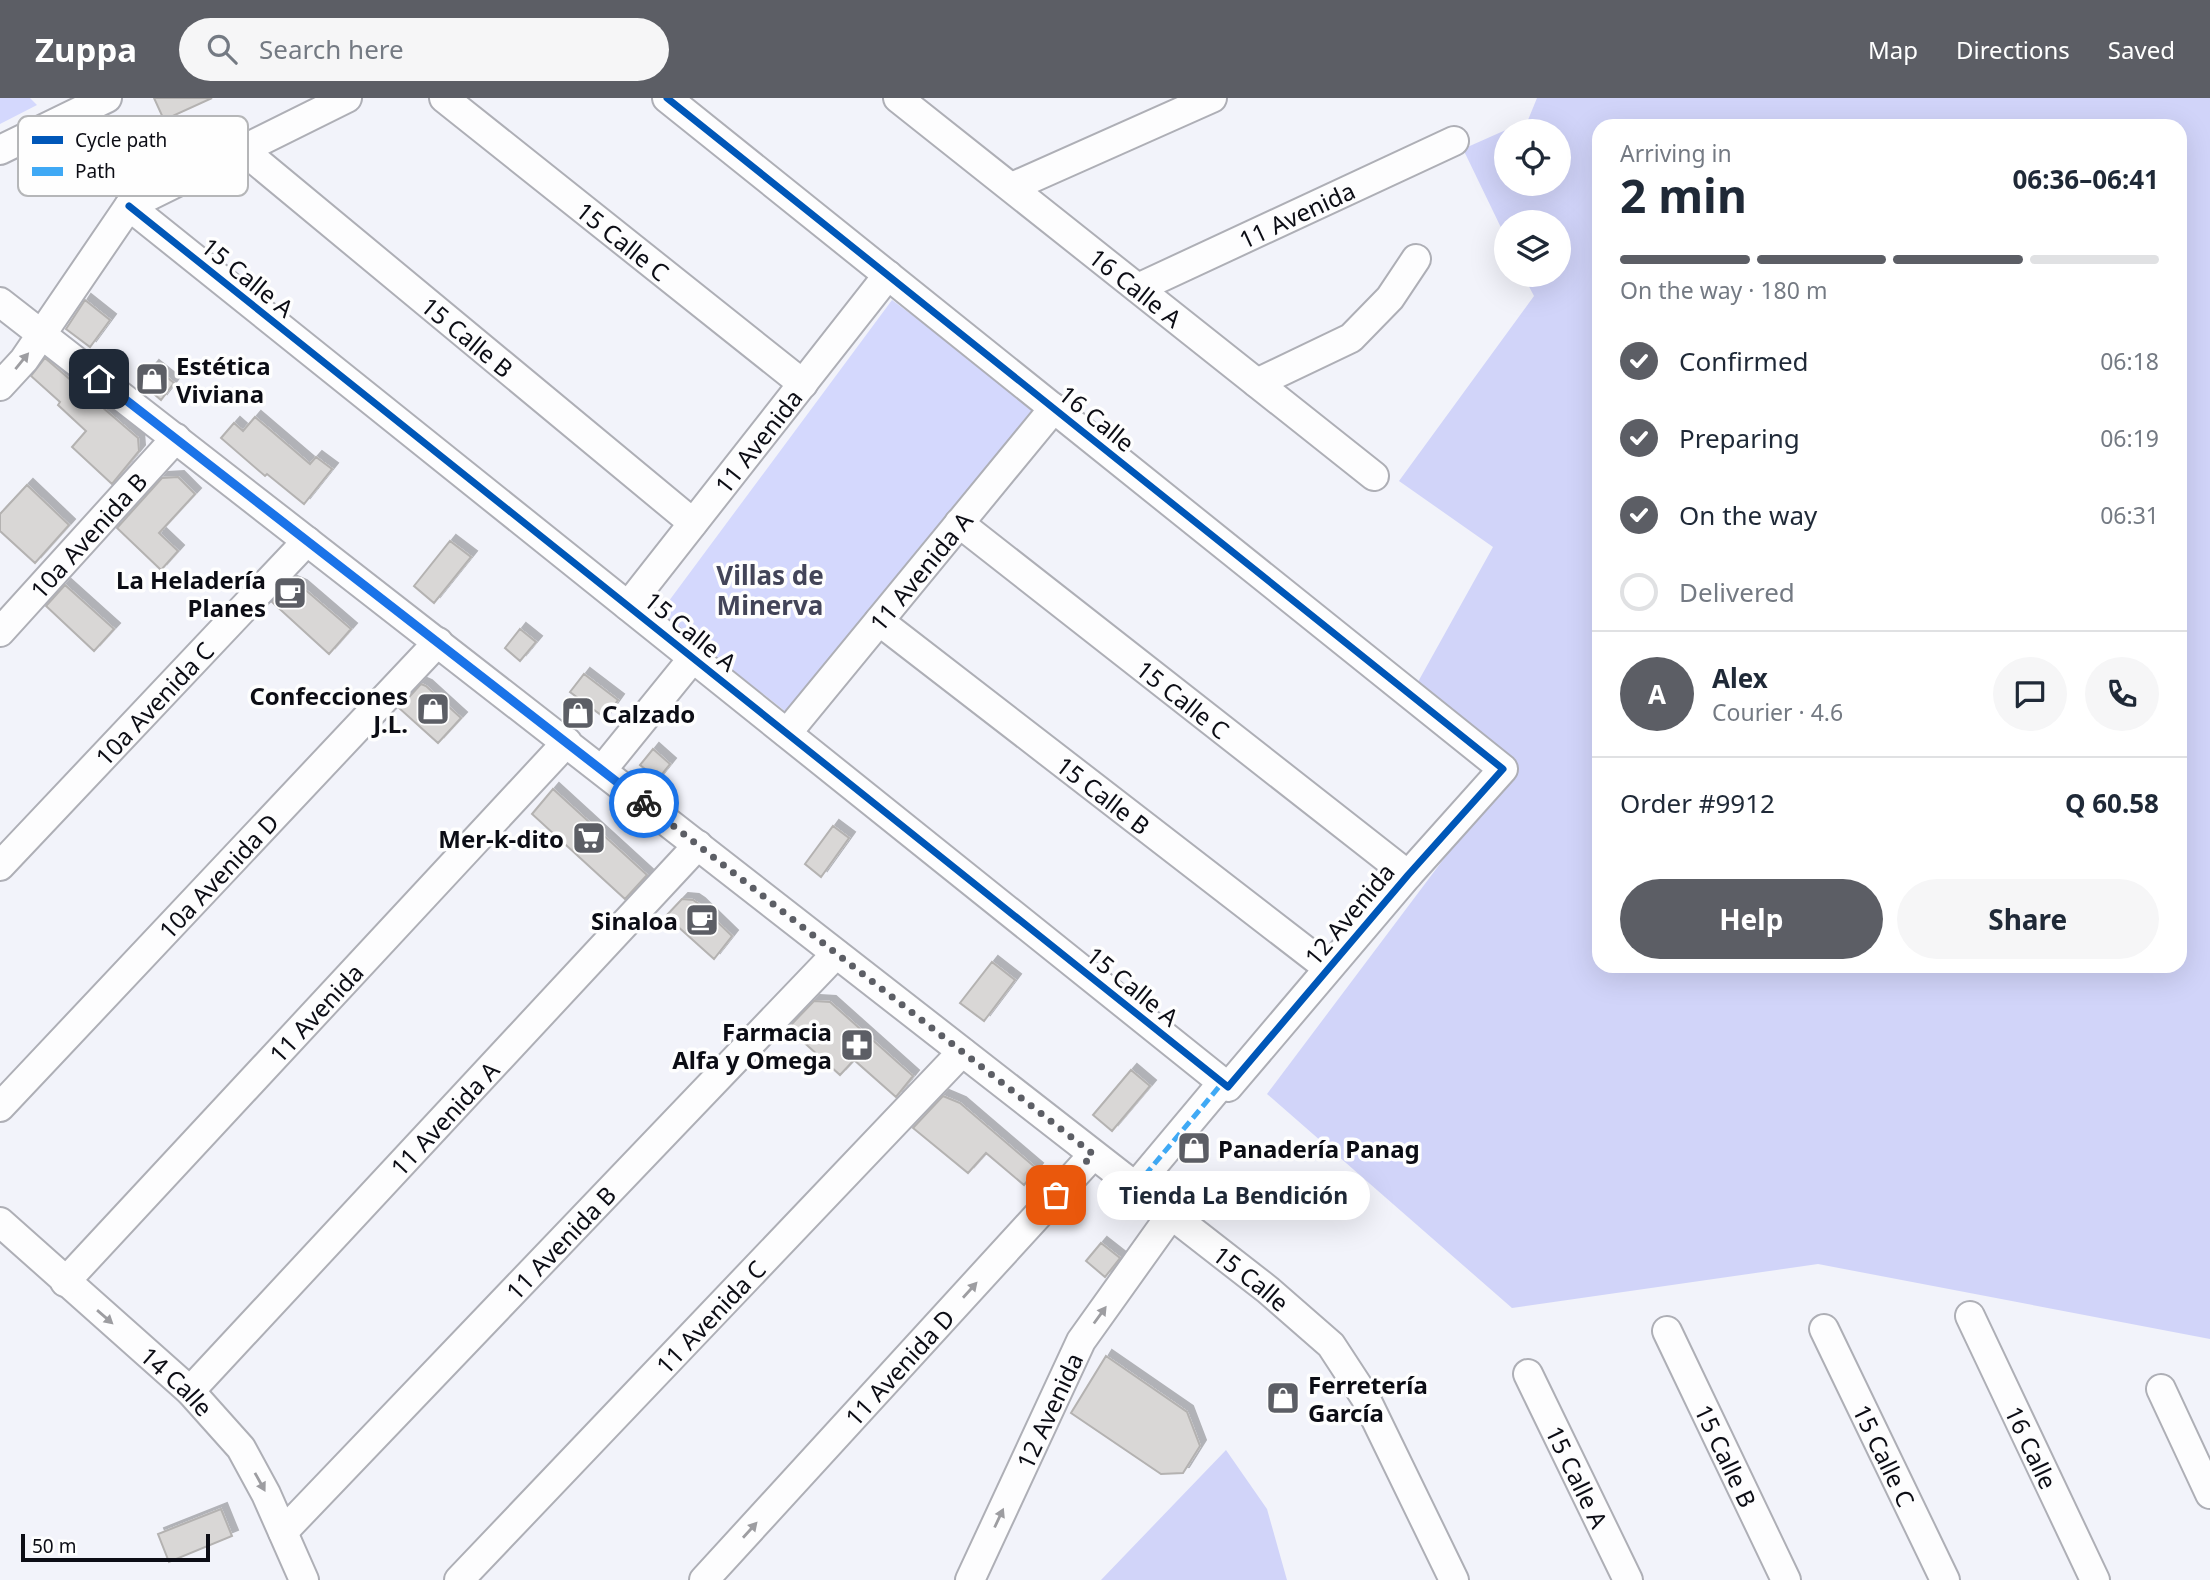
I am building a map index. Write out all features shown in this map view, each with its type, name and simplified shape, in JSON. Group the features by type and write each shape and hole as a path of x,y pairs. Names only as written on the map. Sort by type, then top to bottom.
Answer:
{"street":[{"path":"70,116 107,98"},
{"path":"248,148 347,98"},
{"name":"15 Calle C","path":"444,98 803,384"},
{"name":"16 Calle","path":"667,98 1503,769"},
{"name":"16 Calle A","path":"898,98 1374,476"},
{"path":"1012,187 1212,98"},
{"path":"0,150 18,141"},
{"name":"11 Avenida","path":"1138,288 1454,141"},
{"name":"15 Calle B","path":"248,154 693,523"},
{"path":"0,386 24,360 129,206 149,196"},
{"name":"15 Calle A","path":"129,206 1225,1085"},
{"path":"1257,383 1351,338 1390,298 1416,259"},
{"name":"11 Avenida","path":"628,606 888,275"},
{"name":"15 Calle","path":"0,302 1268,1290 1331,1345 1365,1397 1454,1580"},
{"name":"11 Avenida A","path":"787,733 1054,408"},
{"name":"10a Avenida B","path":"0,632 176,439"},
{"name":"15 Calle C","path":"959,523 1408,875"},
{"name":"10a Avenida C","path":"0,866 307,541"},
{"name":"15 Calle B","path":"879,621 1328,968"},
{"name":"10a Avenida D","path":"0,1107 438,642"},
{"path":"602,771 693,658"},
{"name":"11 Avenida","path":"65,1282 567,743"},
{"name":"12 Avenida","path":"1135,1187 1503,769"},
{"name":"11 Avenida A","path":"190,1391 698,845"},
{"name":"11 Avenida B","path":"284,1532 836,954"},
{"name":"11 Avenida C","path":"460,1580 962,1052"},
{"name":"11 Avenida D","path":"704,1580 1093,1154"},
{"name":"12 Avenida","path":"970,1580 1081,1341 1171,1215"},
{"name":"14 Calle","path":"0,1222 190,1391 241,1448 267,1494 303,1580"},
{"name":"16 Calle","path":"1970,1315 2095,1580"},
{"name":"15 Calle C","path":"1824,1329 1945,1580"},
{"name":"15 Calle B","path":"1667,1331 1786,1580"},
{"name":"15 Calle A","path":"1528,1374 1628,1580"},
{"path":"2161,1389 2210,1494"}],"shaded area":[{"path":"0,98 30,98 37,105 0,124"},
{"path":"1537,98 2210,98 2210,1339 1818,1264 1512,1308 1267,1094 1512,768 1409,698 1493,547 1399,481 1534,296 1529,287 1571,287 1571,210 1494,210 1494,213 1463,149 1494,135 1494,196 1571,196 1571,119 1528,119"},
{"path":"892,300 1040,410 795,719 660,613"},
{"path":"1226,1450 1267,1509 1287,1580 1101,1580"}],"building":[{"path":"154,98 212,98 173,116 162,116"},
{"path":"85,300 110,320 90,347 66,329"},
{"path":"45,358 138,438 139,451 112,484 72,447 86,431 58,405 60,402 31,376"},
{"path":"153,366 174,383 161,400 140,382"},
{"path":"255,417 310,464 316,457 332,469 304,504 267,474 265,476 221,438 234,423 243,431"},
{"path":"178,477 195,494 159,533 178,551 161,570 117,528 162,478"},
{"path":"27,485 69,525 35,563 0,531 0,514"},
{"path":"450,541 471,557 434,603 414,586"},
{"path":"291,582 301,586 351,629 329,654 272,602"},
{"path":"65,585 114,629 94,651 46,606"},
{"path":"520,629 536,642 520,661 505,648"},
{"path":"584,674 618,700 605,718 570,692"},
{"path":"421,684 461,718 438,743 399,708"},
{"path":"653,749 670,764 658,779 640,765"},
{"path":"553,789 647,875 625,899 532,814"},
{"path":"833,826 849,838 821,877 805,864"},
{"path":"682,899 693,900 699,904 732,936 714,959 666,916"},
{"path":"992,962 1015,980 984,1021 960,1003"},
{"path":"814,1001 830,1002 913,1076 896,1097 854,1060 840,1075 788,1028"},
{"path":"1131,1070 1150,1086 1112,1131 1093,1115"},
{"path":"943,1096 960,1103 1037,1169 1024,1185 986,1153 968,1173 913,1128"},
{"path":"1101,1243 1120,1258 1105,1277 1086,1261"},
{"path":"1106,1356 1187,1412 1200,1446 1183,1473 1161,1474 1071,1413"},
{"path":"221,1509 232,1536 169,1562 158,1534"}],"marked path":[{"path":"1135,1187 1223,1082"}],"cycle path":[{"path":"129,206 1228,1087 1408,875 1503,769 667,98"}],"way so far":[{"path":"644,803 1093,1154 1056,1195"}],"place":[{"name":"Estética Viviana","path":"152,379"},
{"name":"La Heladería Planes","path":"290,593"},
{"name":"Confecciones J.L.","path":"433,709"},
{"name":"Calzado","path":"578,713"},
{"name":"Mer-k-dito","path":"589,838"},
{"name":"Sinaloa","path":"702,920"},
{"name":"Farmacia Alfa y Omega","path":"857,1045"},
{"name":"Panadería Panag","path":"1194,1148"},
{"name":"Tienda La Bendición","path":"1056,1195"},
{"name":"Ferretería García","path":"1283,1398"}],"district":[{"name":"Villas de Minerva","path":"770,590"}],"route":[{"path":"99,379 644,803"}]}
